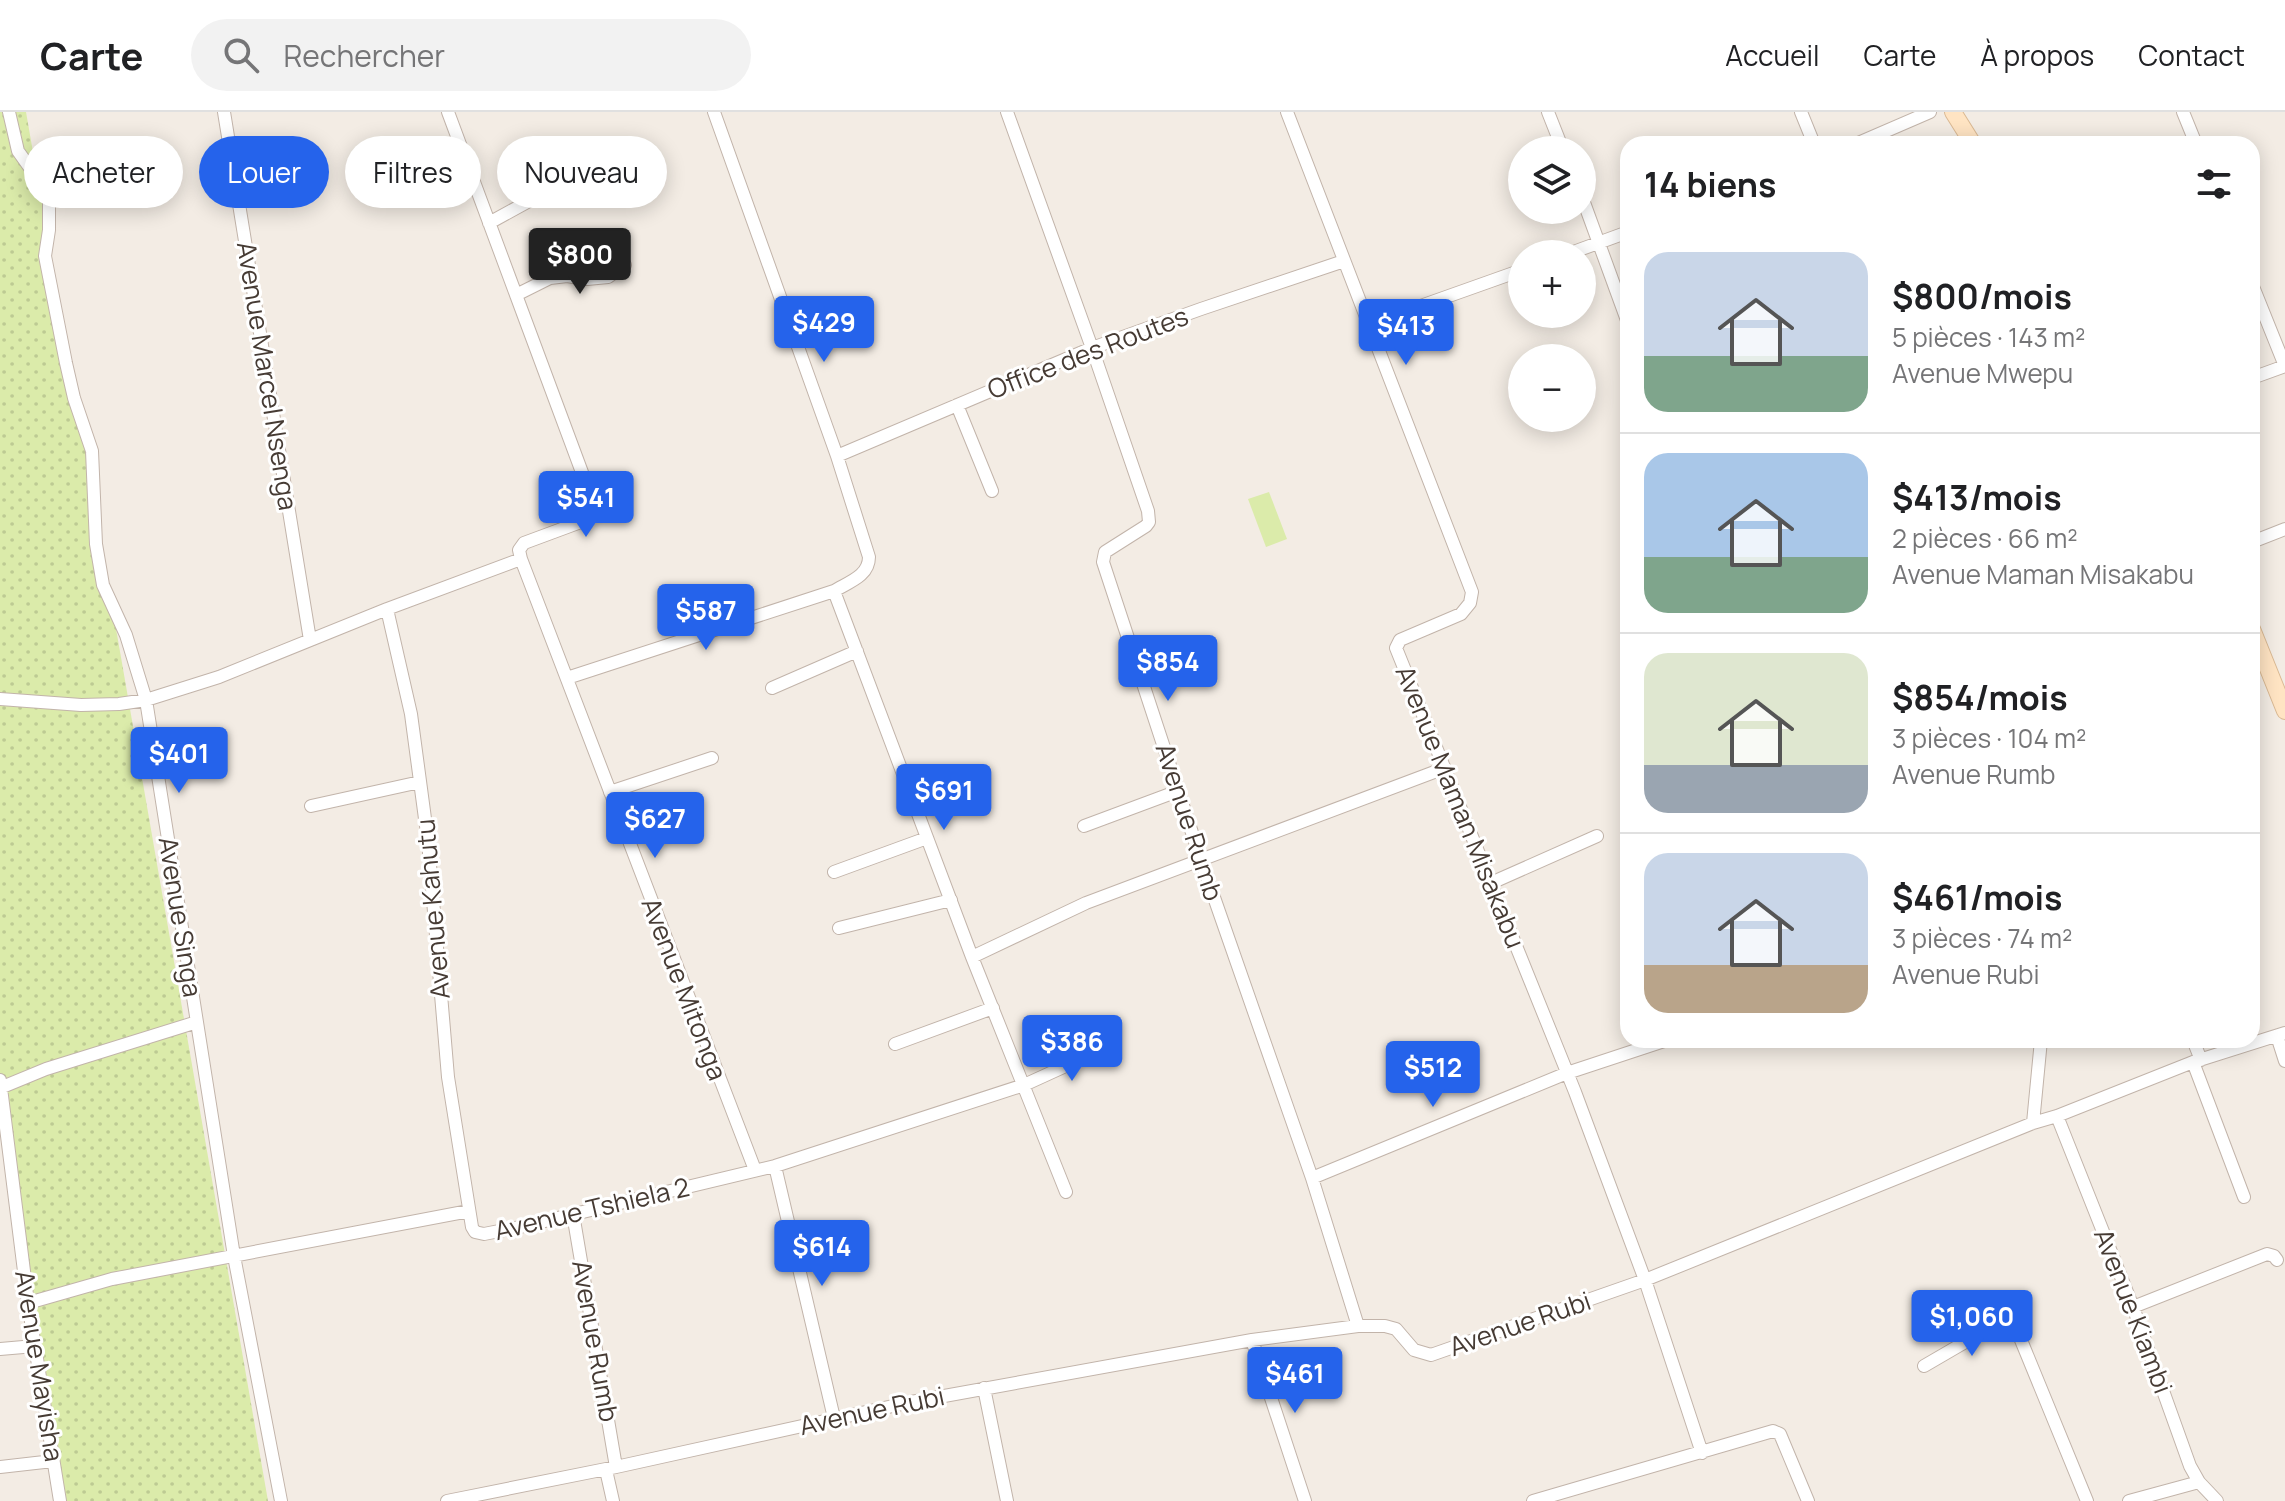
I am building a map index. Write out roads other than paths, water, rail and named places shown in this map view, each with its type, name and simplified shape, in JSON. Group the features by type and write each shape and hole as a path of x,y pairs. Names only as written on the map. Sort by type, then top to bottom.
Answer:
{"main road":[{"path":"1953,112 1968,136"},
{"path":"2260,646 2280,687 2285,711"}],"street":[{"name":"Avenue Singa","path":"9,112 18,151 45,189 49,200 45,256 68,375 92,451 96,544 103,585 126,635 146,700 234,1256 281,1501"},
{"name":"Avenue Marcel Nsenga","path":"224,112 310,640"},
{"path":"0,699 81,705 146,700 219,677 521,559 520,547 529,540 595,514 448,112"},
{"path":"567,678 834,591 864,573 869,565 837,456 714,112"},
{"name":"Avenue Rumb","path":"1007,112 1149,517 1142,530 1105,552 1103,562 1201,860 1312,1178 1358,1326"},
{"name":"Avenue Maman Misakabu","path":"1287,112 1472,592 1470,603 1461,614 1400,640 1396,645 1567,1073 1645,1280 1702,1453"},
{"path":"1548,112 1557,136"},
{"path":"1801,112 1811,136"},
{"path":"1874,136 1930,112"},
{"path":"2183,112 2193,136"},
{"path":"489,223 516,208"},
{"path":"1593,224 1620,300"},
{"path":"1596,244 1620,235"},
{"name":"Office des Routes","path":"837,456 1092,348 1344,261"},
{"path":"516,295 550,278 608,277 625,265"},
{"path":"1370,324 1508,275"},
{"path":"2260,304 2285,366 2260,375"},
{"path":"957,405 992,491"},
{"path":"2260,539 2285,529"},
{"name":"Avenue Mitonga","path":"521,559 755,1170"},
{"path":"834,591 972,957 1066,1192"},
{"name":"Avenue Kahutu","path":"387,609 411,714 428,841 448,1077 469,1211"},
{"path":"772,688 857,651"},
{"path":"610,792 712,758"},
{"path":"972,957 1086,903 1445,768"},
{"path":"311,806 420,782"},
{"path":"1084,826 1178,791"},
{"path":"1491,883 1597,836"},
{"path":"834,872 927,838"},
{"path":"839,928 951,900"},
{"path":"895,1044 993,1008"},
{"path":"0,1088 46,1069 197,1022"},
{"path":"2281,1034 2285,1061"},
{"name":"Avenue Rubi","path":"2260,1041 2281,1034"},
{"name":"Avenue Tshiela 2","path":"28,1303 112,1279 469,1211 473,1229 481,1234 520,1227 775,1166 1024,1085 1105,1048"},
{"path":"1312,1178 1567,1073 1643,1048"},
{"path":"2033,1123 2040,1048"},
{"path":"2195,1048 2244,1197"},
{"name":"Avenue Rubi","path":"447,1501 984,1388 1252,1340 1358,1326 1385,1326 1396,1329 1414,1350 1431,1355 1645,1280 2033,1123 2237,1048"},
{"name":"Avenue Mayisha","path":"0,1080 28,1303 60,1501"},
{"name":"Avenue Kiambi","path":"2057,1116 2133,1307 2190,1466 2199,1482 2217,1501"},
{"path":"775,1166 834,1418"},
{"name":"Avenue Rumb","path":"573,1214 611,1468"},
{"path":"2133,1307 2267,1254 2277,1260"},
{"path":"1924,1366 2003,1320 2009,1319 2014,1323 2087,1501"},
{"path":"1252,1340 1305,1501"},
{"path":"0,1349 35,1346"},
{"path":"984,1388 1007,1501"},
{"path":"1533,1501 1777,1431 1808,1501"},
{"path":"0,1467 53,1461"},
{"path":"611,1468 613,1501"},
{"path":"2129,1501 2199,1482"}]}
